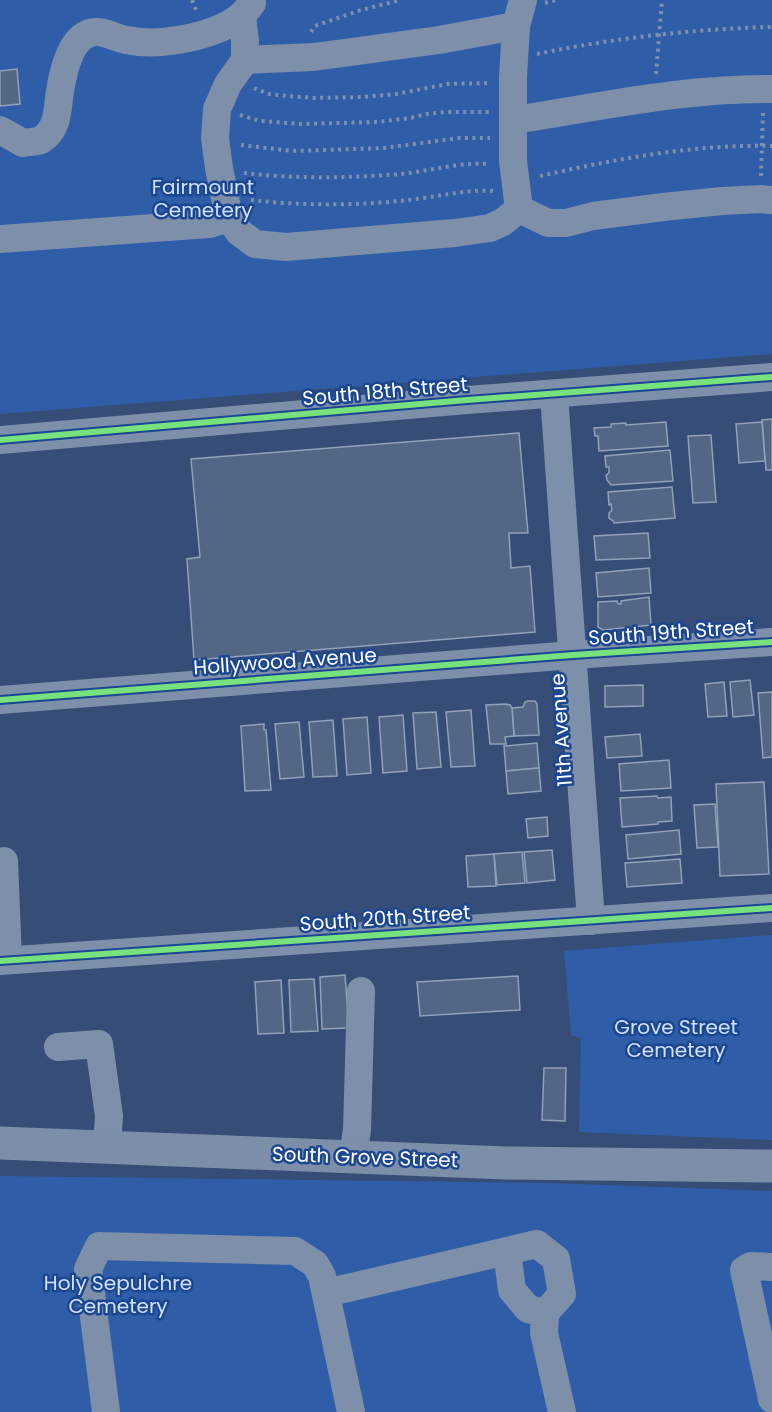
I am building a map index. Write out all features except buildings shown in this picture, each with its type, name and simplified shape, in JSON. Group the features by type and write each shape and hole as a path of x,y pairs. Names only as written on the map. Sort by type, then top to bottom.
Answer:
{"main road":[{"name":"South Grove Street","path":"0,1143 506,1162 772,1166"}],"street":[{"path":"248,7 245,42 248,73"},
{"path":"0,129 23,143 40,140 52,130 58,115 60,92 69,54 78,39 91,32 146,43 171,42 222,27 248,7"},
{"path":"520,13 513,77 500,123 513,161 511,201 503,222 490,228 455,233 286,247 255,244 239,232 237,208 219,168 215,138 217,109 228,84 248,73 305,57 439,40 520,13"},
{"path":"500,123 680,94 719,90 767,100"},
{"path":"511,201 548,223 566,224 593,216 663,207 766,200"},
{"path":"0,240 209,224 237,208"},
{"name":"South 18th Street","path":"0,440 772,377"},
{"name":"11th Avenue","path":"554,394 591,921"},
{"name":"South 19th Street","path":"573,655 772,642"},
{"name":"Hollywood Avenue","path":"0,700 573,655"},
{"path":"0,862 4,861 4,960"},
{"name":"South 20th Street","path":"4,960 772,908"},
{"path":"353,1157 357,1130 361,991"},
{"path":"58,1047 99,1044 109,1116 107,1147"},
{"path":"326,1293 537,1244 556,1259 562,1294 545,1313 544,1333 562,1412"},
{"path":"106,1412 88,1269 99,1246 295,1251 315,1264 322,1276 326,1293 343,1411"},
{"path":"507,1251 512,1290 528,1309 545,1313"},
{"path":"772,1267 751,1266 744,1270 772,1399"}],"path":[{"path":"305,57 309,35 315,26 399,0"},
{"path":"655,76 662,0"},
{"path":"528,56 580,45 659,35 772,27"},
{"path":"248,73 256,89 269,94 314,98 396,94 448,84 497,83"},
{"path":"766,200 761,146 767,100"},
{"path":"232,111 260,121 302,124 377,122 446,112 500,123"},
{"path":"236,144 292,151 366,149 459,138 500,123"},
{"path":"538,176 592,164 687,150 772,146"},
{"path":"239,172 293,176 380,175 469,164 494,165"},
{"path":"237,208 291,203 358,203 417,199 478,190 493,190 511,201"}],"green space":[{"name":"Fairmount Cemetery","path":"0,0 772,0 772,354 0,414"},
{"name":"Grove Street Cemetery","path":"772,935 772,1140 579,1132 581,1038 571,1035 564,951"},
{"name":"Holy Sepulchre Cemetery","path":"0,1176 548,1183 772,1191 772,1412 0,1412"}],"cycle path":[{"path":"0,440 467,400 772,377"},
{"path":"0,700 573,655 772,642"},
{"path":"0,961 772,908"}]}
